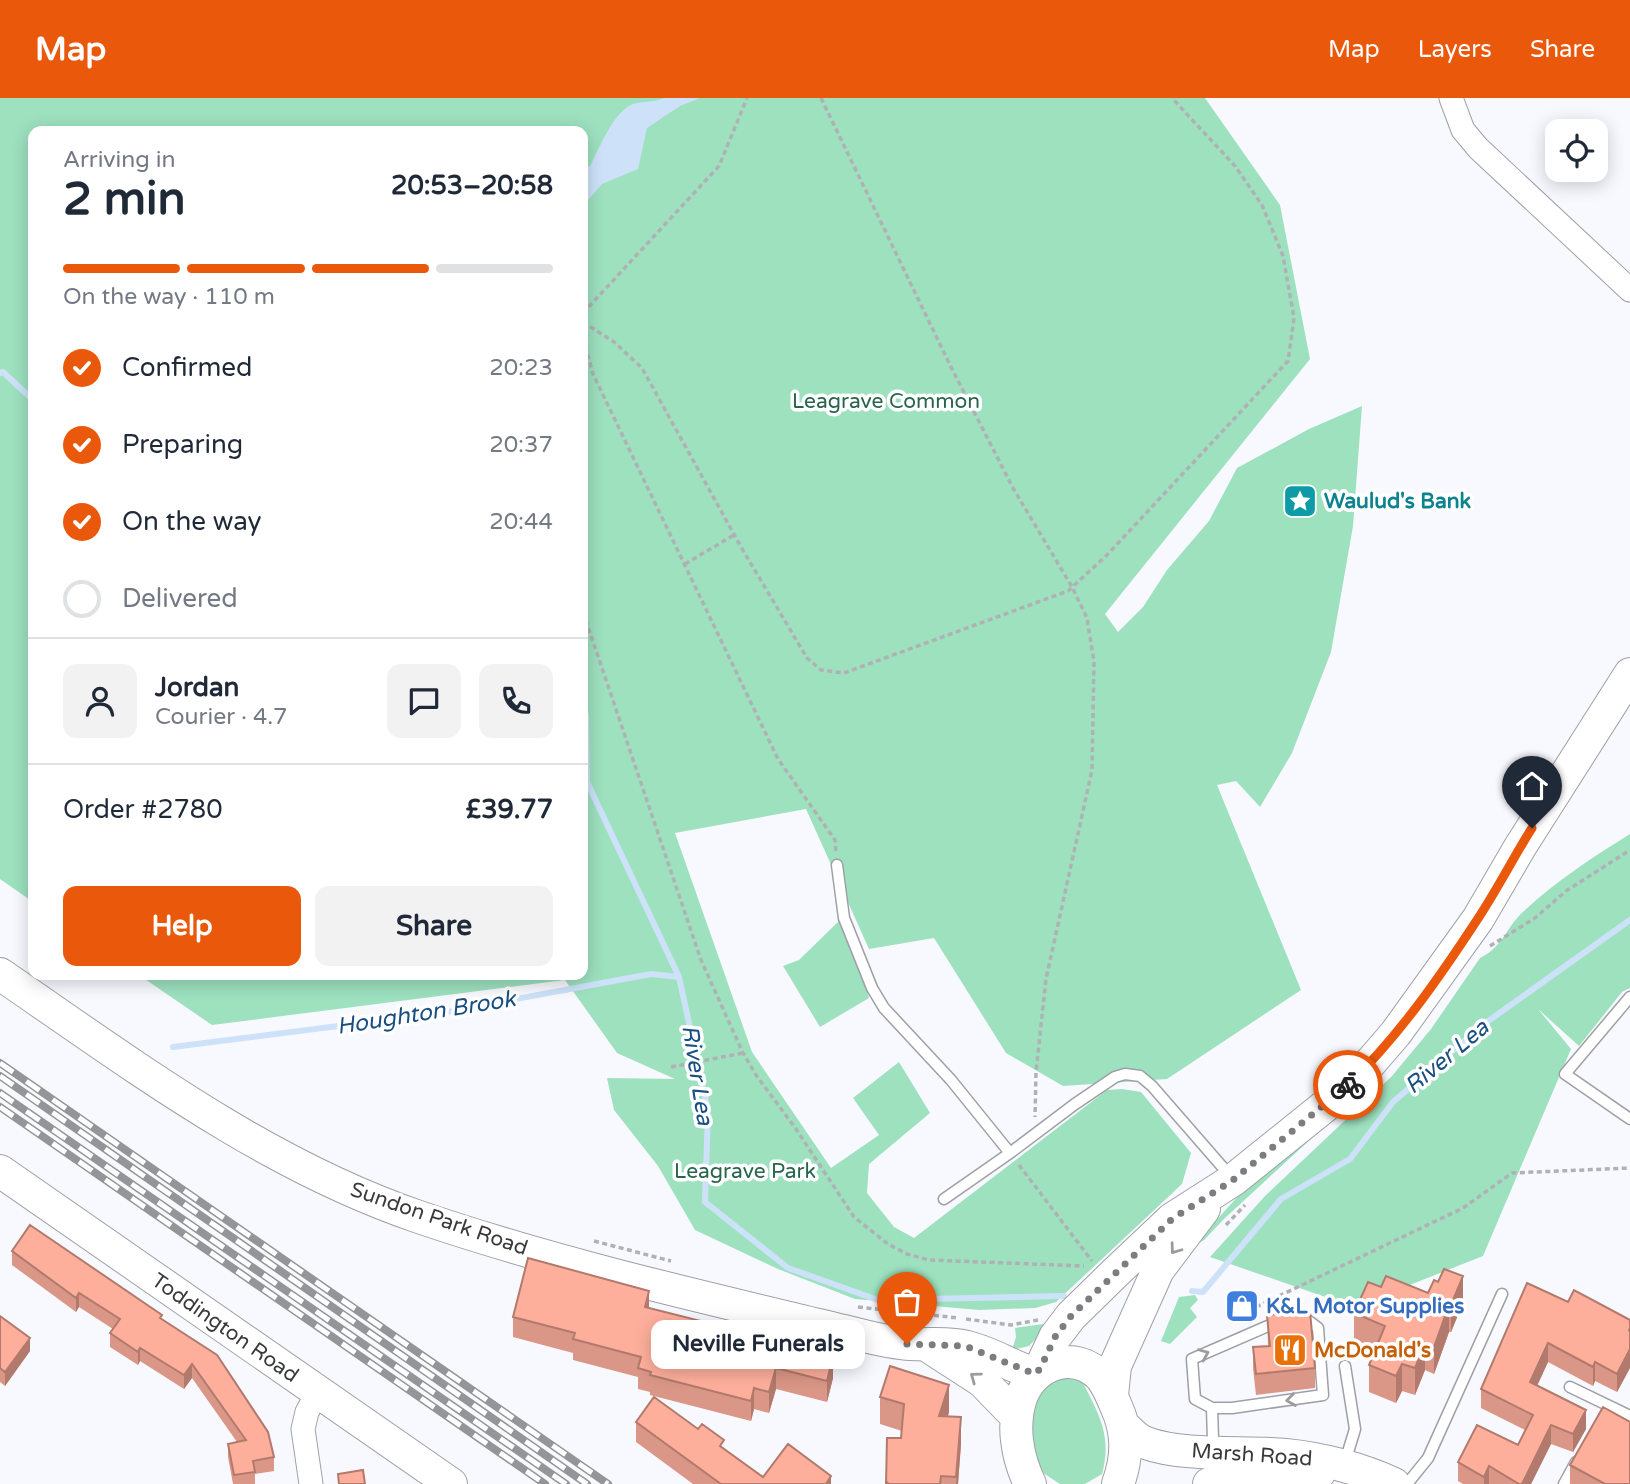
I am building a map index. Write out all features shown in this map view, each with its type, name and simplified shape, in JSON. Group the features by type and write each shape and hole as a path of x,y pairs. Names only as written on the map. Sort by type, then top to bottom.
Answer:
{"street":[{"path":"1451,98 1463,130 1478,148 1630,290"},
{"path":"1030,1484 1020,1461 1017,1417 1022,1394 1038,1372 1055,1337 1071,1316 1172,1219 1224,1187 1347,1086 1371,1062 1410,1016 1478,919 1520,847 1630,674"},
{"name":"Sundon Park Road","path":"0,974 210,1117 319,1176 368,1197 511,1246 607,1273 847,1332 907,1344 965,1346 1038,1372"},
{"name":"Toddington Road","path":"0,1171 451,1484"},
{"path":"1112,1395 1115,1366 1158,1270 1224,1187"},
{"name":"Sundon Park Road","path":"927,1345 982,1381 1017,1417"},
{"path":"1038,1372 1055,1363 1072,1362 1100,1376 1112,1395 1125,1427 1127,1452 1118,1484"},
{"path":"311,1484 303,1429 307,1412 318,1392"},
{"name":"Marsh Road","path":"1125,1427 1147,1444 1283,1455 1345,1465 1395,1482"},
{"name":"Marsh Road","path":"1209,1484 1306,1473 1345,1474 1395,1482"}],"lane":[{"path":"836,865 844,918 872,988 884,1008 951,1080 1010,1153"},
{"path":"1630,997 1564,1074 1630,1119"},
{"path":"944,1199 1075,1104 1115,1077 1125,1074 1140,1076 1152,1086 1224,1187"},
{"path":"1395,1482 1428,1458 1502,1294"},
{"path":"1298,1313 1318,1328 1323,1395 1232,1408 1212,1408 1195,1399 1192,1359 1298,1313"},
{"path":"1345,1366 1355,1429 1345,1465"},
{"path":"1570,1387 1630,1416"},
{"path":"1602,1417 1608,1406"},
{"path":"1208,1451 1213,1440 1212,1408"},
{"path":"1564,1484 1583,1450"}],"path":[{"path":"588,308 719,166 747,98"},
{"path":"821,98 913,290 1007,476 1072,587 1087,618 1094,662 1092,770 1046,979 1036,1072 1034,1136"},
{"path":"588,325 614,342 642,368 734,535 807,658 821,670 844,673 1056,596 1072,587 1107,555 1288,361 1294,318 1283,256 1262,205 1235,166 1172,98"},
{"path":"588,356 593,374 778,759 835,839 836,865"},
{"path":"685,564 734,535"},
{"path":"588,627 701,960 755,1075 796,1129 854,1217 888,1244 907,1254 929,1259 1087,1266 1100,1259"},
{"path":"1488,947 1535,918 1566,891 1630,850"},
{"path":"671,1067 743,1053"},
{"path":"1010,1153 1092,1261"},
{"path":"1256,1307 1462,1208 1512,1173 1630,1168"},
{"path":"594,1241 674,1262"},
{"path":"853,1306 1011,1325 1048,1318"}],"green space":[{"name":"Leagrave Common","path":"0,98 1205,98 1280,205 1310,359 1105,614 1118,632 1143,607 1167,570 1209,521 1237,468 1309,429 1362,406 1353,526 1331,652 1292,753 1260,807 1236,781 1217,785 1301,990 1167,1079 1063,1086 1006,1053 934,938 869,949 806,809 675,833 752,1052 831,1168 879,1135 853,1098 899,1062 930,1113 869,1164 867,1193 894,1227 914,1238 1107,1090 1141,1092 1191,1153 1182,1184 1056,1302 1035,1308 979,1310 855,1299 778,1269 695,1230 658,1166 614,1110 607,1078 675,1079 617,1053 565,980 588,980 588,126 28,126 28,899 0,879"},
{"path":"1630,834 1630,988 1622,992 1579,1046 1538,1009 1571,1049 1483,1256 1354,1307 1210,1257 1265,1196 1392,1076 1431,1029 1480,958 1499,943 1518,917 1562,880"},
{"path":"840,920 869,998 820,1027 783,966 799,960"},
{"name":"Leagrave Common","path":"146,980 565,980 212,1025"},
{"path":"1337,1115 1204,1240 1192,1247 1250,1183"},
{"path":"1195,1295 1198,1300 1190,1308 1197,1317 1170,1344 1161,1341 1179,1297"},
{"path":"1051,1323 1029,1346 1012,1350 1016,1337 1015,1328"},
{"path":"1068,1376 1083,1383 1103,1427 1105,1438 1102,1474 1085,1484 1060,1484 1037,1469 1025,1418 1037,1389 1053,1379"}],"water":[{"path":"664,98 700,98 680,106 647,128 638,169 602,184 588,200 588,166 607,132 624,109 634,104"}],"building":[{"path":"30,1225 162,1315 160,1318 217,1355 268,1432 274,1457 253,1461 255,1472 234,1475 228,1444 246,1440 192,1364 184,1375 140,1348 138,1352 110,1333 120,1319 79,1293 76,1298 12,1251"},
{"path":"528,1258 649,1291 645,1307 784,1342 786,1334 820,1343 817,1353 833,1357 827,1381 776,1368 769,1392 754,1388 751,1401 650,1375 651,1372 638,1368 641,1357 573,1339 575,1333 513,1317"},
{"path":"1444,1269 1463,1276 1434,1347 1425,1343 1415,1368 1402,1364 1396,1376 1369,1365 1385,1326 1354,1313 1368,1282 1381,1287 1386,1276 1428,1293 1434,1280 1438,1282"},
{"path":"1527,1283 1568,1302 1574,1290 1630,1320 1630,1349 1617,1374 1595,1362 1593,1367 1548,1343 1530,1382 1586,1410 1573,1434 1551,1425 1522,1484 1519,1484 1489,1466 1484,1477 1458,1462 1477,1425 1518,1445 1533,1415 1481,1389"},
{"path":"1308,1310 1315,1368 1256,1374 1253,1347 1270,1346 1267,1315"},
{"path":"0,1316 30,1338 5,1372 0,1368"},
{"path":"890,1366 949,1385 939,1416 961,1417 956,1477 941,1476 940,1484 886,1484 887,1438 901,1438 904,1404 880,1397"},
{"path":"654,1397 698,1429 702,1424 724,1440 720,1446 763,1477 788,1444 831,1476 826,1484 721,1484 636,1422"},
{"path":"1603,1407 1630,1422 1630,1484 1605,1484 1570,1465"},
{"path":"363,1470 365,1484 339,1484 338,1474"}],"waterway":[{"path":"0,373 3,372 28,395"},
{"name":"River Lea","path":"588,784 679,977 708,1111 705,1202 788,1268 878,1300 1064,1296"},
{"name":"River Lea","path":"1192,1291 1203,1292 1281,1199 1350,1159 1393,1102 1484,1024 1630,920"},
{"name":"Houghton Brook","path":"173,1047 441,1013 651,974 679,977"}],"railway":[{"path":"0,1063 608,1484"},
{"path":"0,1076 587,1484"},
{"path":"0,1093 566,1484"},
{"path":"0,1107 545,1484"}],"way so far":[{"path":"907,1344 965,1346 1035,1374 1055,1337 1071,1316 1172,1219 1215,1194 1348,1085"}],"place":[{"name":"Waulud's Bank","path":"1300,501"},
{"name":"K&L Motor Supplies","path":"1242,1306"},
{"name":"Neville Funerals","path":"907,1344"},
{"name":"McDonald's","path":"1290,1350"}],"route":[{"path":"1348,1085 1410,1016 1478,919 1532,828"}],"park label":[{"name":"Leagrave Park","path":"745,1171"}]}
